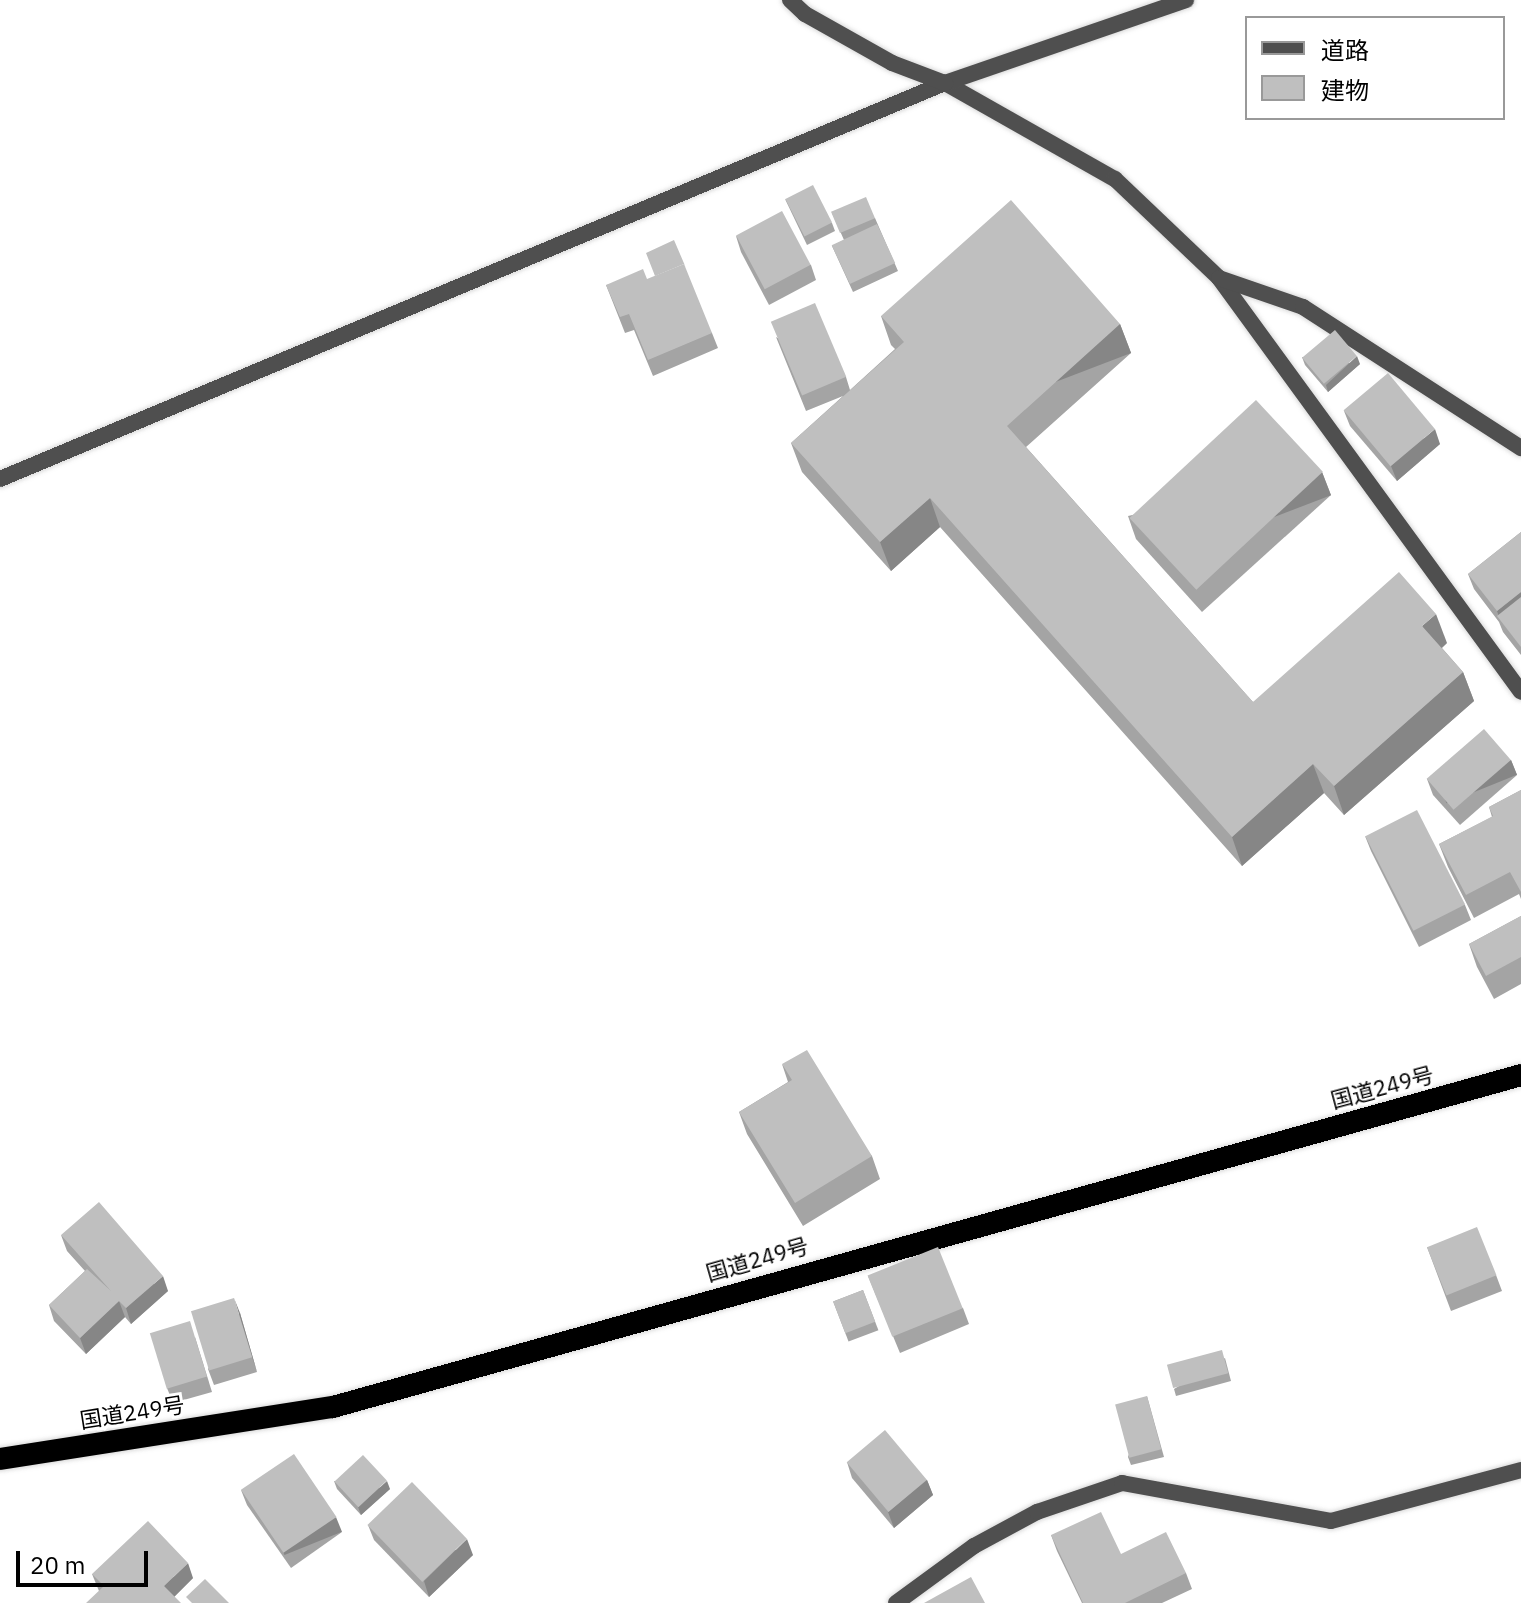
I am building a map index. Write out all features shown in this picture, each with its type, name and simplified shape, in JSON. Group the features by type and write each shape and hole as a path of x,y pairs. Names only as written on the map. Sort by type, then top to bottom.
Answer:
{"highway":[{"name":"国道249号","path":"0,1459 333,1407 1521,1075"}],"street":[{"path":"790,0 805,14 892,63 945,83 1115,179 1219,278 1521,692"},
{"path":"0,479 945,83 1186,0"},
{"path":"1219,278 1303,307 1521,448"},
{"path":"896,1603 974,1546 1024,1519 1122,1483 1331,1521 1521,1470"}],"building":[{"path":"813,185 832,222 804,236 785,199"},
{"path":"866,197 875,218 840,233 831,212"},
{"path":"1011,200 1120,324 1007,426 1253,702 1399,572 1436,614 1422,626 1463,672 1334,786 1313,764 1232,837 930,498 880,542 791,443 904,342 881,316"},
{"path":"782,211 811,265 765,289 736,235"},
{"path":"877,224 895,263 850,284 832,245"},
{"path":"674,240 686,268 684,264 655,276 646,253"},
{"path":"684,264 712,333 648,360 629,314 620,317 606,285 643,269 647,279"},
{"path":"815,303 846,377 802,395 771,322"},
{"path":"1335,330 1357,356 1324,384 1302,358"},
{"path":"1388,373 1435,429 1390,466 1344,410"},
{"path":"1256,400 1323,472 1196,590 1129,518"},
{"path":"1521,532 1521,592 1497,611 1468,574"},
{"path":"1521,597 1521,647 1497,616"},
{"path":"1484,729 1511,760 1454,810 1427,779"},
{"path":"1521,790 1521,892 1510,872 1466,895 1439,844 1493,816 1489,807"},
{"path":"1417,810 1465,904 1413,931 1365,836"},
{"path":"1521,916 1521,957 1486,976 1469,944"},
{"path":"807,1050 872,1156 795,1203 739,1112 792,1080 782,1064"},
{"path":"99,1202 163,1276 126,1308 119,1301 80,1338 49,1305 87,1269 111,1291 61,1235"},
{"path":"1477,1227 1496,1275 1446,1295 1427,1247"},
{"path":"938,1247 963,1308 892,1337 868,1275"},
{"path":"863,1290 875,1322 845,1333 833,1301"},
{"path":"234,1298 252,1357 209,1370 191,1311"},
{"path":"190,1321 207,1376 167,1389 150,1333"},
{"path":"1222,1350 1228,1373 1173,1388 1167,1365"},
{"path":"1147,1396 1161,1449 1129,1458 1115,1405"},
{"path":"885,1430 927,1480 888,1512 847,1462"},
{"path":"294,1454 336,1517 283,1553 241,1490"},
{"path":"363,1455 387,1481 358,1507 334,1482"},
{"path":"412,1482 467,1539 422,1582 367,1525"},
{"path":"1101,1512 1121,1554 1166,1532 1186,1573 1125,1603 1083,1603 1051,1535"},
{"path":"148,1521 188,1563 164,1586 181,1603 86,1603 104,1586 92,1574"},
{"path":"971,1577 985,1603 924,1603"},
{"path":"205,1579 229,1603 192,1603 186,1597"}]}
